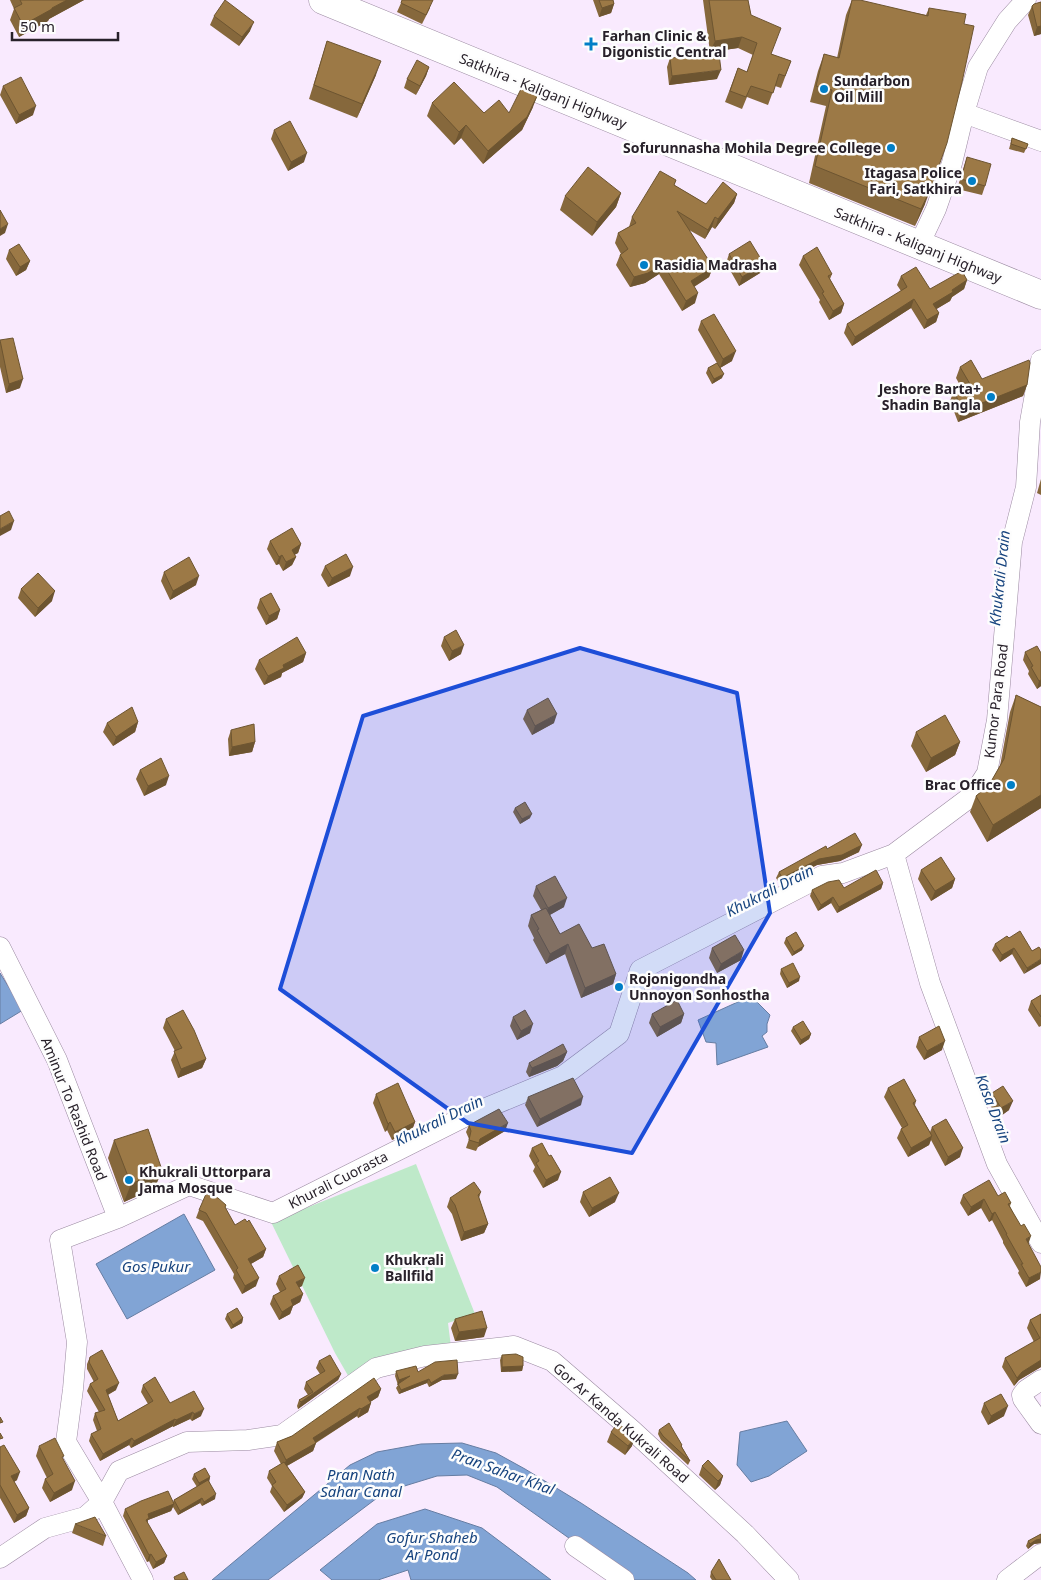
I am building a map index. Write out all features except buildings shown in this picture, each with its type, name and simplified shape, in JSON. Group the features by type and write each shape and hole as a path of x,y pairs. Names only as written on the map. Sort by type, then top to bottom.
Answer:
{"highway":[{"name":"Satkhira - Kaliganj Highway","path":"323,0 1041,295"}],"street":[{"path":"919,246 936,209 949,172 964,112 978,67 1007,21 1026,0"},
{"path":"964,112 1041,141"},
{"name":"Kumor Para Road","path":"894,854 973,795 987,773 997,720 1012,542 1026,487 1030,422 1041,360"},
{"path":"894,854 930,983 997,1164 1041,1243"},
{"name":"Khurali Cuorasta","path":"102,1502 66,1442 74,1389 77,1342 60,1240 118,1218 188,1185 273,1213 462,1118 563,1076 619,1034 640,970 822,876 843,873 894,854"},
{"name":"Aminur To Rashid Road","path":"0,947 57,1060 118,1218"},
{"name":"Gor Ar Kanda Kukrali Road","path":"102,1502 118,1471 187,1442 248,1440 282,1435 376,1368 425,1356 514,1346 552,1361 632,1430 738,1528 789,1580"},
{"path":"1041,1380 1022,1395 1023,1400 1041,1424"},
{"path":"0,1558 46,1528 85,1517 102,1502 142,1580"},
{"path":"575,1546 624,1580"},
{"path":"1007,1580 1041,1554"}],"highlighted area":[{"path":"580,648 737,693 770,913 632,1153 468,1123 280,989 363,716"}],"green space":[{"name":"Khukrali Ballfild","path":"416,1164 475,1314 448,1323 451,1347 350,1379 335,1353 271,1222"}],"water":[{"path":"0,973 23,1010 0,1024"},
{"path":"751,996 770,1015 767,1032 762,1036 768,1047 717,1065 716,1043 706,1042 698,1020"},
{"name":"Gos Pukur","path":"184,1214 215,1270 127,1319 96,1264"},
{"path":"787,1421 807,1451 769,1476 751,1482 737,1465 740,1432"},
{"name":"Pran Nath Sahar Canal","path":"462,1443 496,1453 525,1469 581,1503 696,1580 628,1580 497,1487 467,1475 437,1476 385,1492 268,1580 212,1580 350,1465 377,1452 421,1444"},
{"name":"Gofur Shaheb Ar Pond","path":"425,1509 482,1528 551,1580 411,1580 408,1570 378,1580 332,1580 320,1570 377,1524"}],"place":[{"name":"Farhan Clinic & Digonistic Central","path":"591,44"},
{"name":"Sundarbon Oil Mill","path":"824,89"},
{"name":"Sofurunnasha Mohila Degree College","path":"891,148"},
{"name":"Itagasa Police Fari, Satkhira","path":"972,181"},
{"name":"Rasidia Madrasha","path":"644,265"},
{"name":"Jeshore Barta+ Shadin Bangla","path":"991,397"},
{"name":"Brac Office","path":"1011,785"},
{"name":"Rojonigondha Unnoyon Sonhostha","path":"619,987"},
{"name":"Khukrali Uttorpara Jama Mosque","path":"129,1180"},
{"name":"Khukrali Ballfild","path":"375,1268"}],"water label":[{"name":"Khukrali Drain","path":"1000,578"},
{"name":"Khukrali Drain","path":"770,891"},
{"name":"Kasa Drain","path":"993,1109"},
{"name":"Khukrali Drain","path":"439,1121"},
{"name":"Pran Sahar Khal","path":"503,1472"}]}
